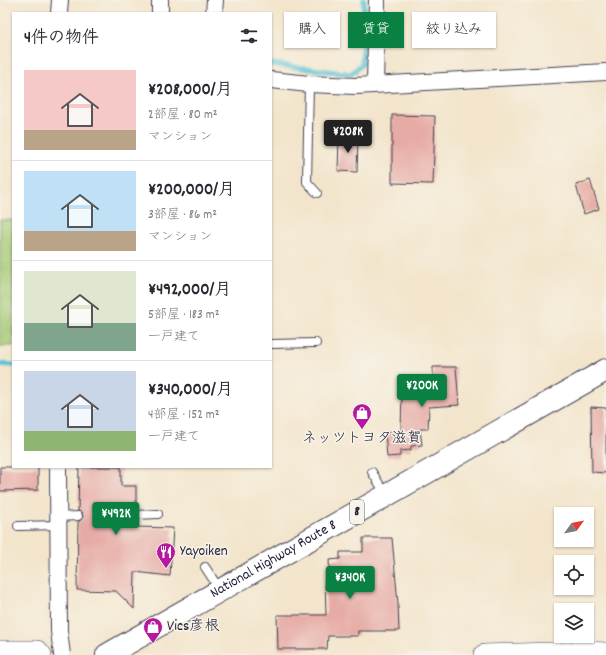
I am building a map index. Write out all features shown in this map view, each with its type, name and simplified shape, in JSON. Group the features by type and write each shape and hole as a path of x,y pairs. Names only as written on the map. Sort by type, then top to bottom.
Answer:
{"highway":[{"name":"National Highway Route 8","path":"107,655 606,370"}],"street":[{"path":"59,12 60,0"},
{"path":"160,0 160,12"},
{"path":"214,12 215,0"},
{"path":"377,0 380,87"},
{"path":"272,80 309,84 380,87 606,72"},
{"path":"58,468 59,631 62,655"},
{"path":"0,651 37,651 41,655"},
{"path":"484,655 585,652 606,653"}],"lane":[{"path":"309,84 307,182 317,193"},
{"path":"272,344 316,343"},
{"path":"372,472 386,495"},
{"path":"136,515 158,514"},
{"path":"18,526 58,521 78,516"},
{"path":"205,567 220,591"}],"green space":[{"path":"0,220 12,220 12,346 0,346"}],"building":[{"path":"392,115 435,116 433,184 392,183"},
{"path":"339,136 358,137 357,172 338,171"},
{"path":"590,180 599,209 584,214 576,185"},
{"path":"433,367 456,367 459,405 429,407 428,429 420,429 422,445 411,446 411,450 400,451 400,456 387,457 385,433 401,431 402,391 407,391 406,379 433,380"},
{"path":"591,407 606,408 606,473 592,472"},
{"path":"0,467 38,468 38,490 0,491"},
{"path":"79,468 121,468 121,486 136,486 136,510 133,511 131,515 132,518 136,520 135,527 173,528 170,576 135,572 134,609 116,591 77,590 78,522 83,516 82,513 78,511"},
{"path":"363,538 392,538 399,631 358,631 358,636 328,636 327,649 278,649 277,615 326,615 325,580 330,580 329,560 340,559 340,552 363,552"}],"waterway":[{"path":"272,64 351,74 362,64 364,0"},
{"path":"0,364 12,365"}],"place":[{"name":"ネッツトヨタ滋賀","path":"362,430"},
{"name":"Yayoiken","path":"166,569"},
{"name":"Vics彦根","path":"153,644"}]}
